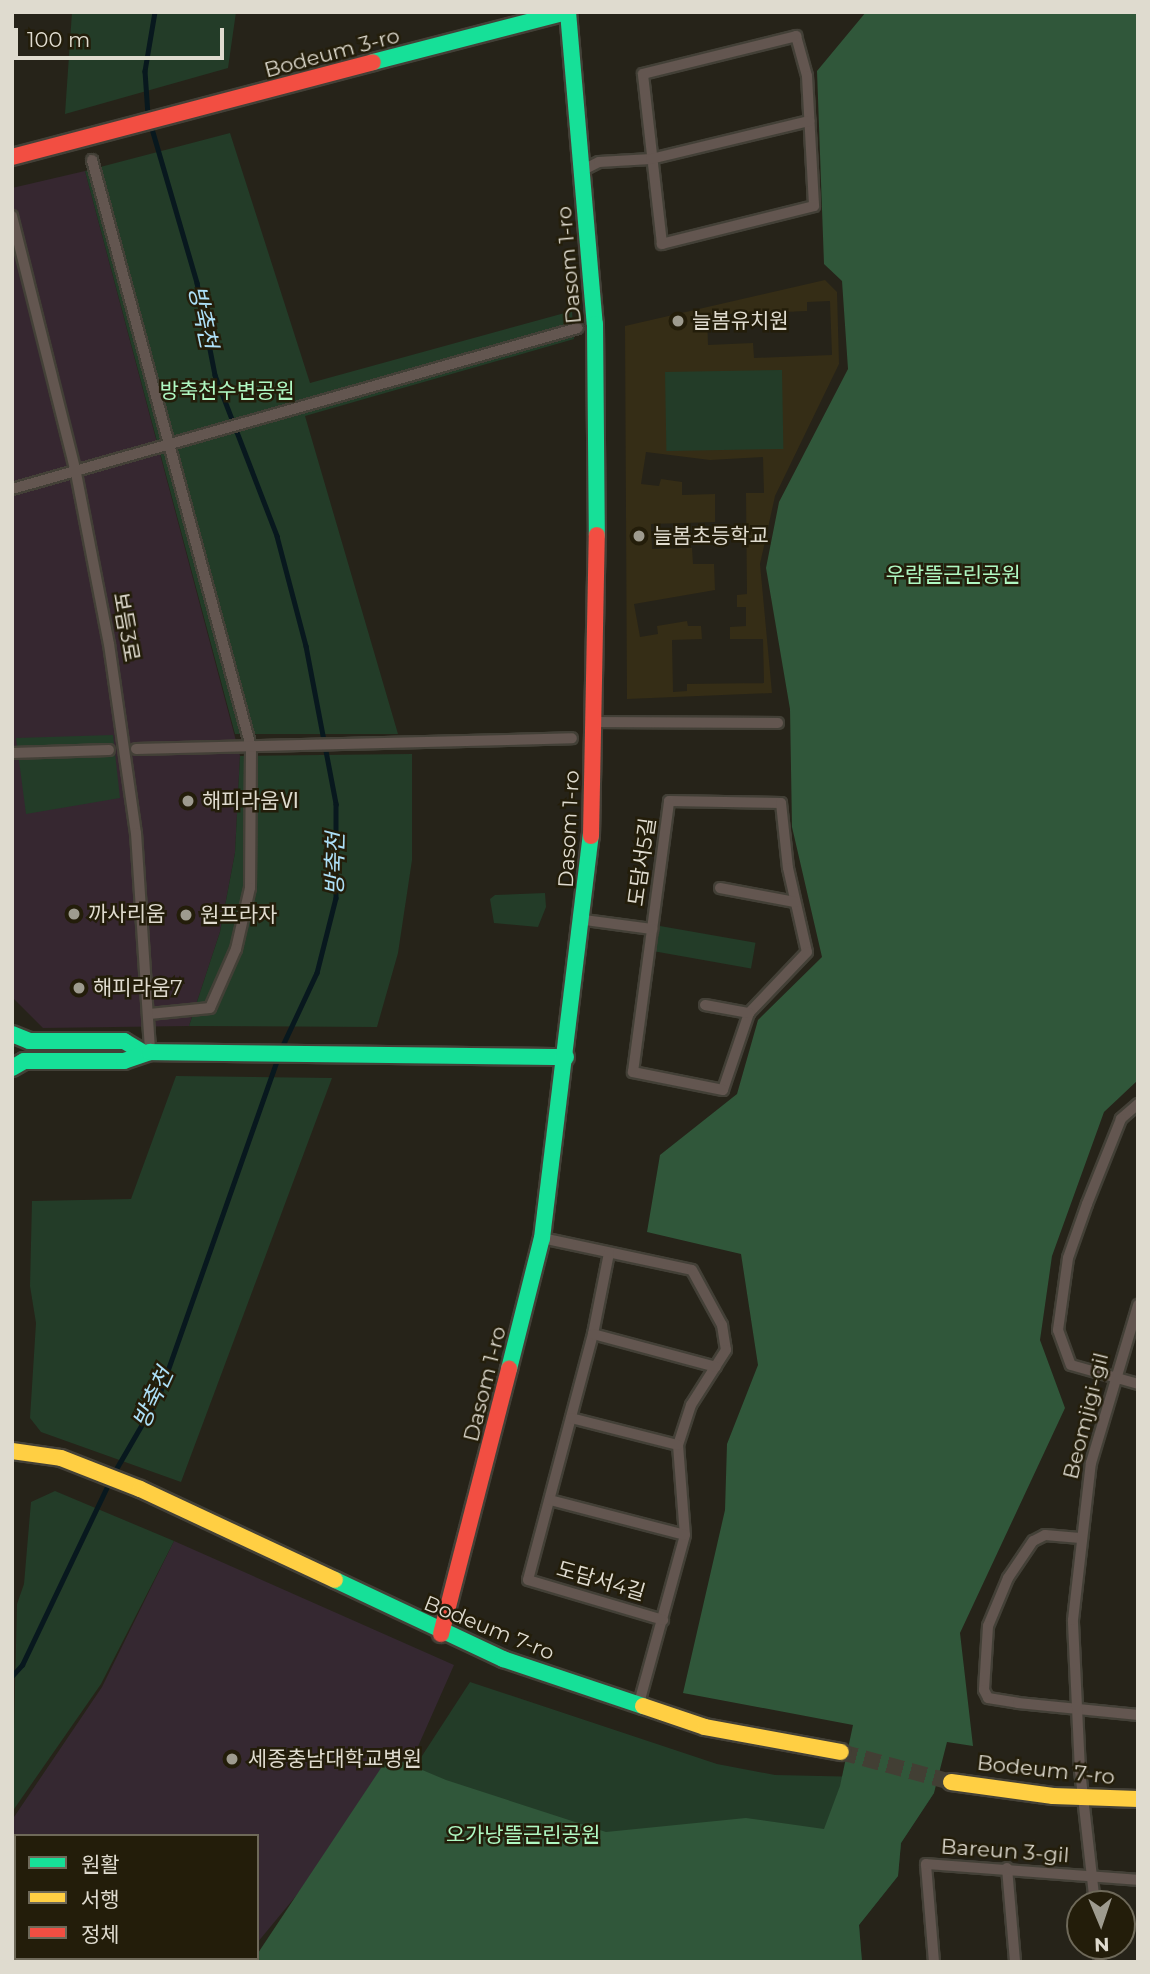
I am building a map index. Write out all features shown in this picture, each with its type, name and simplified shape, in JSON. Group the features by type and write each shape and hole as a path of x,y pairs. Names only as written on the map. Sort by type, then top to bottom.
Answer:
{"street":[{"name":"Bodeum 3-ro","path":"12,157 190,114 567,12"},
{"name":"Dasom 1-ro","path":"441,1633 542,1238 585,920 593,824 595,324 567,12"},
{"path":"796,36 807,76 814,206 662,244 651,159 643,74 796,36"},
{"path":"581,172 599,162 651,159 809,121"},
{"path":"92,160 251,747 250,888 236,949 210,1008 149,1014"},
{"name":"보듬3로","path":"12,216 75,473 109,644 136,832 149,1014 147,1053"},
{"path":"12,489 578,328"},
{"path":"594,722 778,723"},
{"path":"136,749 572,738"},
{"path":"12,753 109,750"},
{"name":"도담서5길","path":"670,801 781,803 795,902 807,952 749,1013 723,1090 633,1072 670,801"},
{"path":"720,888 795,902"},
{"name":"도담서5길","path":"585,920 652,929"},
{"path":"705,1005 749,1013"},
{"path":"12,1034 29,1041 124,1041 147,1053"},
{"path":"12,1068 24,1061 124,1061 147,1053 566,1057"},
{"path":"1138,1104 1121,1119 1083,1215 1068,1258 1058,1330 1071,1365 1138,1384"},
{"name":"도담서4길","path":"542,1238 692,1270 722,1325 726,1350 691,1405 678,1445 685,1535 638,1707"},
{"name":"도담서4길","path":"609,1253 593,1334 528,1580 663,1620"},
{"name":"Beomjigi-gil","path":"1094,1890 1076,1711 1073,1620 1080,1538 1091,1463 1114,1377 1138,1305"},
{"path":"593,1334 716,1367"},
{"path":"571,1418 678,1445"},
{"name":"Bodeum 7-ro","path":"12,1451 61,1458 140,1489 441,1633 638,1707 705,1727 841,1752"},
{"path":"550,1500 685,1535"},
{"path":"1080,1538 1045,1535 1033,1541 992,1613 984,1652 988,1698 1076,1711 1138,1715"},
{"name":"Bodeum 7-ro","path":"951,1782 1084,1797 1138,1800"},
{"name":"Bareun 3-gil","path":"934,1962 926,1864 1007,1868 1138,1880"},
{"path":"1007,1868 1015,1962"}],"shaded area":[{"path":"85,171 240,756 235,853 220,932 189,1026 43,1028 12,997 12,188"},
{"name":"늘봄초등학교","path":"825,280 837,292 839,364 775,496 760,564 772,693 627,699 625,326","holes":["830,301 832,355 754,358 753,343 708,345 707,315 807,311 807,302","646,452 710,460 763,457 764,493 746,493 747,594 737,595 737,607 746,607 746,626 730,627 730,639 763,639 764,683 687,684 687,691 673,692 672,640 702,639 701,626 688,626 687,621 657,626 658,634 640,637 634,604 715,590 714,564 693,564 692,548 652,549 651,524 715,522 715,494 682,495 682,482 661,479 659,486 641,484"]},
{"name":"세종충남대학교병원","path":"174,1541 454,1665 416,1751 259,1941 259,1834 14,1834 14,1960 246,1962 12,1962 12,1820 102,1687"}],"green space":[{"path":"72,12 236,12 228,68 65,114"},
{"name":"우람뜰근린공원","path":"866,12 1138,12 1138,1080 1104,1112 1052,1256 1040,1340 1065,1408 960,1633 973,1746 947,1742 934,1793 901,1843 898,1876 859,1925 862,1962 252,1962 259,1960 259,1951 389,1756 446,1780 606,1832 746,1818 824,1829 840,1786 853,1725 683,1693 725,1510 727,1444 758,1365 741,1254 647,1232 660,1155 737,1094 758,1020 822,957 792,827 790,709 766,568 779,502 848,369 842,281 824,264 817,71"},
{"name":"방축천수변공원","path":"230,133 310,383 572,311 574,339 305,416 398,734 235,734 85,171"},
{"path":"782,370 783,449 666,451 665,372"},
{"path":"113,735 120,798 26,814 16,738"},
{"path":"412,754 412,860 398,953 377,1027 189,1026 220,932 235,853 240,756"},
{"path":"545,893 546,907 538,927 494,923 490,899 495,895"},
{"path":"660,926 756,943 751,968 655,952"},
{"path":"176,1076 332,1078 181,1482 41,1432 30,1418 36,1323 30,1286 32,1201 131,1199"},
{"path":"55,1491 174,1541 101,1684 12,1812 17,1604 24,1584 31,1502"},
{"name":"오가낭뜰근린공원","path":"470,1682 717,1764 775,1775 866,1777 934,1793 901,1843 898,1876 859,1925 862,1962 252,1962 259,1960 259,1954 420,1759"}],"waterway":[{"name":"방축천","path":"155,12 145,71 148,115 197,283 215,375 277,536 306,646 336,804 336,898 317,973 281,1050"},
{"name":"방축천","path":"12,1676 22,1665 112,1476 159,1395 278,1058"}],"tunnel":[{"path":"841,1752 951,1782"}],"traffic: fast":[{"path":"373,62 566,12"},
{"path":"568,12 595,324 597,535"},
{"path":"509,1369 542,1238 591,836"},
{"path":"12,1034 29,1041 124,1041 144,1053"},
{"path":"12,1068 24,1061 124,1061 150,1052 566,1057"},
{"path":"335,1580 503,1659 643,1706"}],"traffic: slow":[{"path":"12,1451 61,1458 140,1489 335,1580"},
{"path":"643,1706 705,1727 841,1752"},
{"path":"951,1782 1053,1796 1138,1799"}],"traffic: jam":[{"path":"12,157 373,62"},
{"path":"591,836 597,535"},
{"path":"441,1634 509,1369"}],"place":[{"name":"늘봄유치원","path":"678,321"},
{"name":"늘봄초등학교","path":"639,536"},
{"name":"해피라움Ⅵ","path":"188,801"},
{"name":"까사리움","path":"74,914"},
{"name":"원프라자","path":"186,915"},
{"name":"해피라움7","path":"79,988"},
{"name":"세종충남대학교병원","path":"232,1759"}]}
